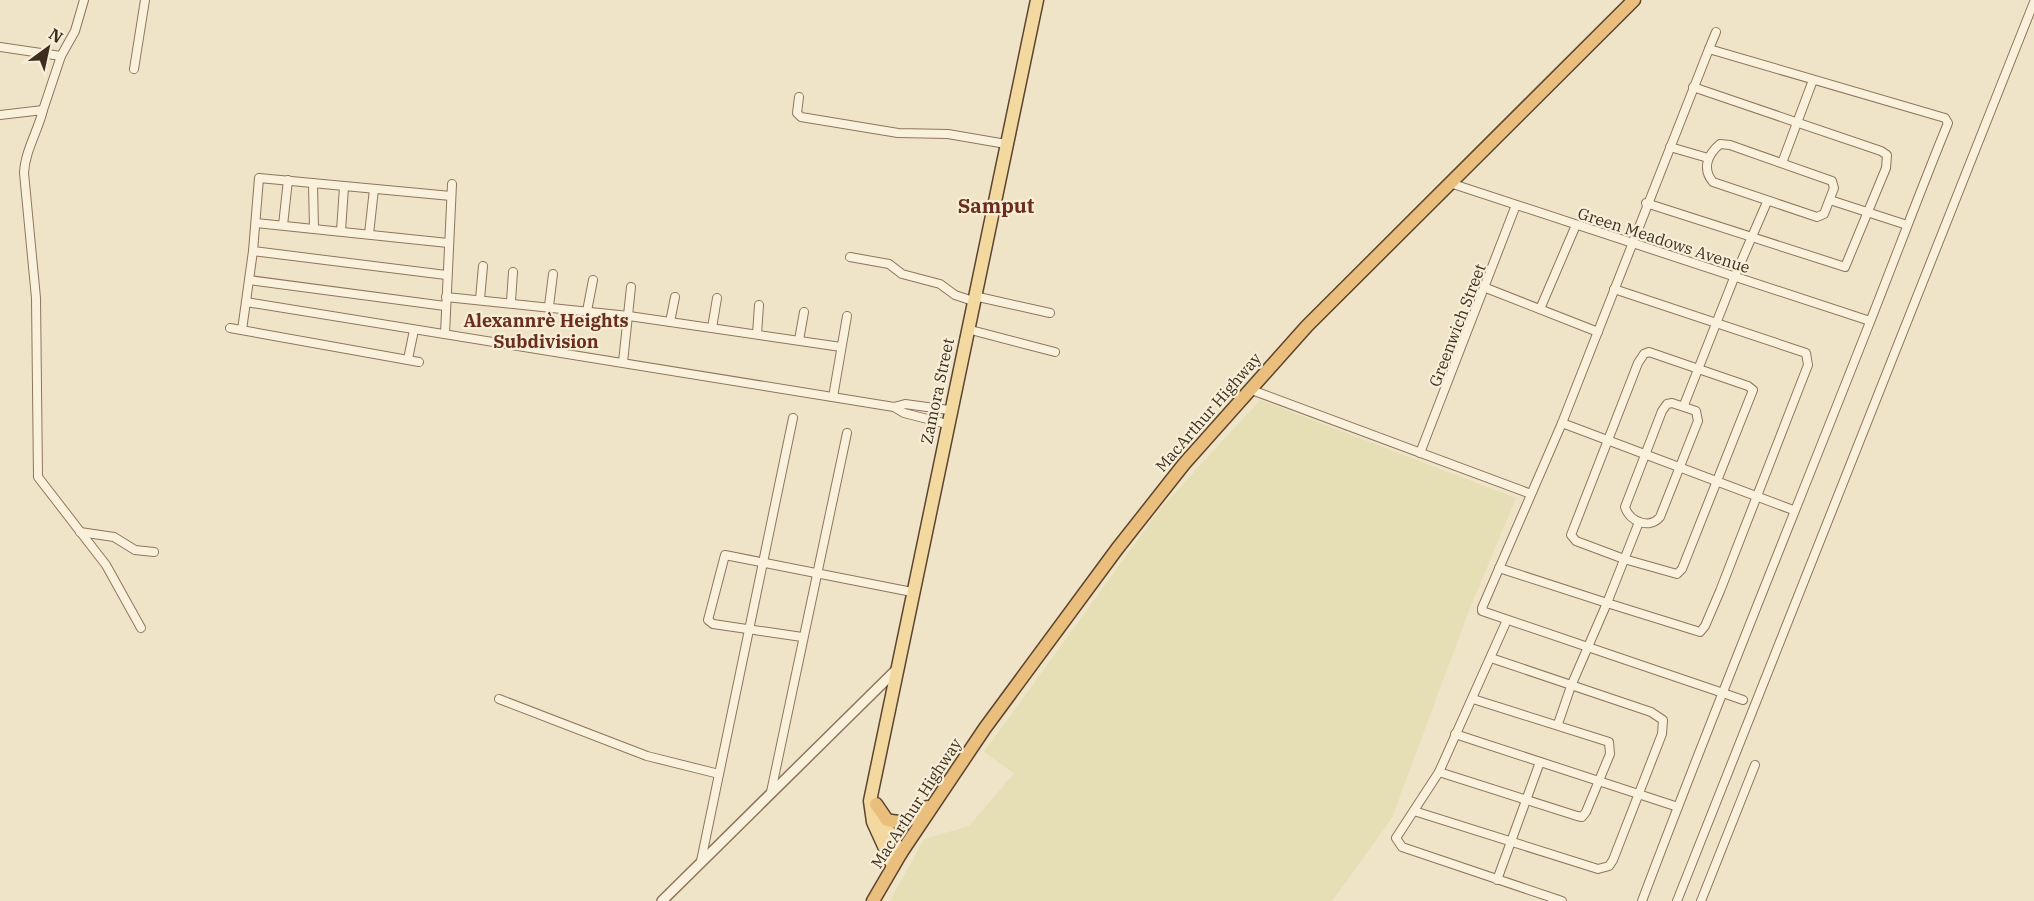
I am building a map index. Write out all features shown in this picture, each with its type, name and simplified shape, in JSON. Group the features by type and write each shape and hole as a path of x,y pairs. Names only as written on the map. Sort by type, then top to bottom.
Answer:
{"highway":[{"name":"MacArthur Highway","path":"873,901 901,853 1034,661 1152,503 1248,389 1307,326 1634,0"},
{"path":"873,806 887,820 905,822 917,817 943,791"}],"main road":[{"name":"Zamora Street","path":"893,866 877,832 873,806 874,789 946,424 1037,0"},
{"name":"Zamora Street","path":"873,806 901,853"}],"street":[{"path":"84,0 75,31 61,56 36,136 26,159 24,173 36,298 36,469 42,485 112,575 141,628"},
{"path":"134,69 144,0"},
{"path":"1677,901 2034,2"},
{"path":"1716,32 1646,203 1562,423 1482,611 1743,700"},
{"path":"0,47 61,56"},
{"path":"1642,901 1793,510 1948,120 1709,49"},
{"path":"1782,163 1812,80"},
{"path":"1646,203 1845,267 1868,213 1886,168 1887,155 1693,87"},
{"path":"799,97 797,112 801,117 898,133 948,134 1006,144"},
{"path":"0,116 43,110"},
{"path":"1720,144 1730,145 1782,163 1832,182 1834,188 1821,217 1767,202 1713,182 1708,176 1708,158 1720,144"},
{"path":"1670,147 1708,158"},
{"path":"242,330 253,251 259,178 451,196"},
{"path":"283,225 288,180"},
{"path":"313,183 314,229"},
{"name":"Green Meadows Avenue","path":"1450,183 1870,321"},
{"path":"445,334 452,184"},
{"path":"341,231 344,187"},
{"path":"369,234 374,189"},
{"path":"1830,200 1906,225"},
{"path":"1684,405 1767,202"},
{"name":"Greenwich Street","path":"1420,453 1516,206"},
{"path":"256,223 448,243"},
{"path":"1540,309 1576,225"},
{"path":"253,251 446,275"},
{"path":"850,257 889,264 902,274 940,284 955,295 1050,313"},
{"path":"480,299 483,266"},
{"path":"511,301 513,272"},
{"path":"549,306 553,274"},
{"path":"249,280 445,306"},
{"path":"587,311 592,280"},
{"path":"623,362 631,287"},
{"path":"1486,288 1598,332"},
{"path":"1499,568 1700,632 1706,626 1808,358 1806,353 1614,289"},
{"path":"446,297 511,301 841,347"},
{"path":"670,322 675,297"},
{"path":"712,328 717,298"},
{"path":"246,302 894,407 904,413 946,424"},
{"path":"757,334 759,305"},
{"path":"799,340 804,312"},
{"path":"833,397 847,316"},
{"path":"230,328 419,362"},
{"path":"967,329 1056,352"},
{"path":"408,359 414,330"},
{"path":"1654,353 1699,368 1754,390 1719,482 1680,573 1624,559 1576,541 1571,535 1606,439 1638,363 1644,354 1654,353"},
{"path":"1248,389 1531,494"},
{"path":"1672,403 1684,405 1696,411 1699,417 1680,467 1658,520 1649,523 1639,522 1629,516 1624,507 1665,406 1672,403"},
{"path":"894,407 905,404 949,410"},
{"path":"931,420 933,408"},
{"path":"701,861 793,418"},
{"path":"1562,423 1793,510"},
{"path":"771,792 802,637 848,433"},
{"path":"1558,724 1571,686 1639,522"},
{"path":"80,532 114,537 135,550 154,552"},
{"path":"802,637 713,624 707,618 725,555 912,592"},
{"path":"1507,620 1439,772 1396,837 1402,847 1562,901"},
{"path":"1414,811 1605,869 1613,860 1662,734 1663,720 1651,712 1491,658"},
{"path":"662,901 897,669"},
{"path":"499,699 647,756 719,774"},
{"path":"1439,772 1582,817 1599,781 1610,754 1609,742 1473,699"},
{"path":"1455,734 1638,792 1678,807"},
{"path":"1497,880 1540,762"},
{"path":"1701,901 1755,765"}],"shaded area":[{"path":"1260,400 1516,498 1468,613 1392,818 1332,901 890,901 924,839 969,826 1014,773 984,752 1160,509"}],"district":[{"name":"Samput","path":"996,205"},
{"name":"Alexannrè Heights Subdivision","path":"546,330"}]}
